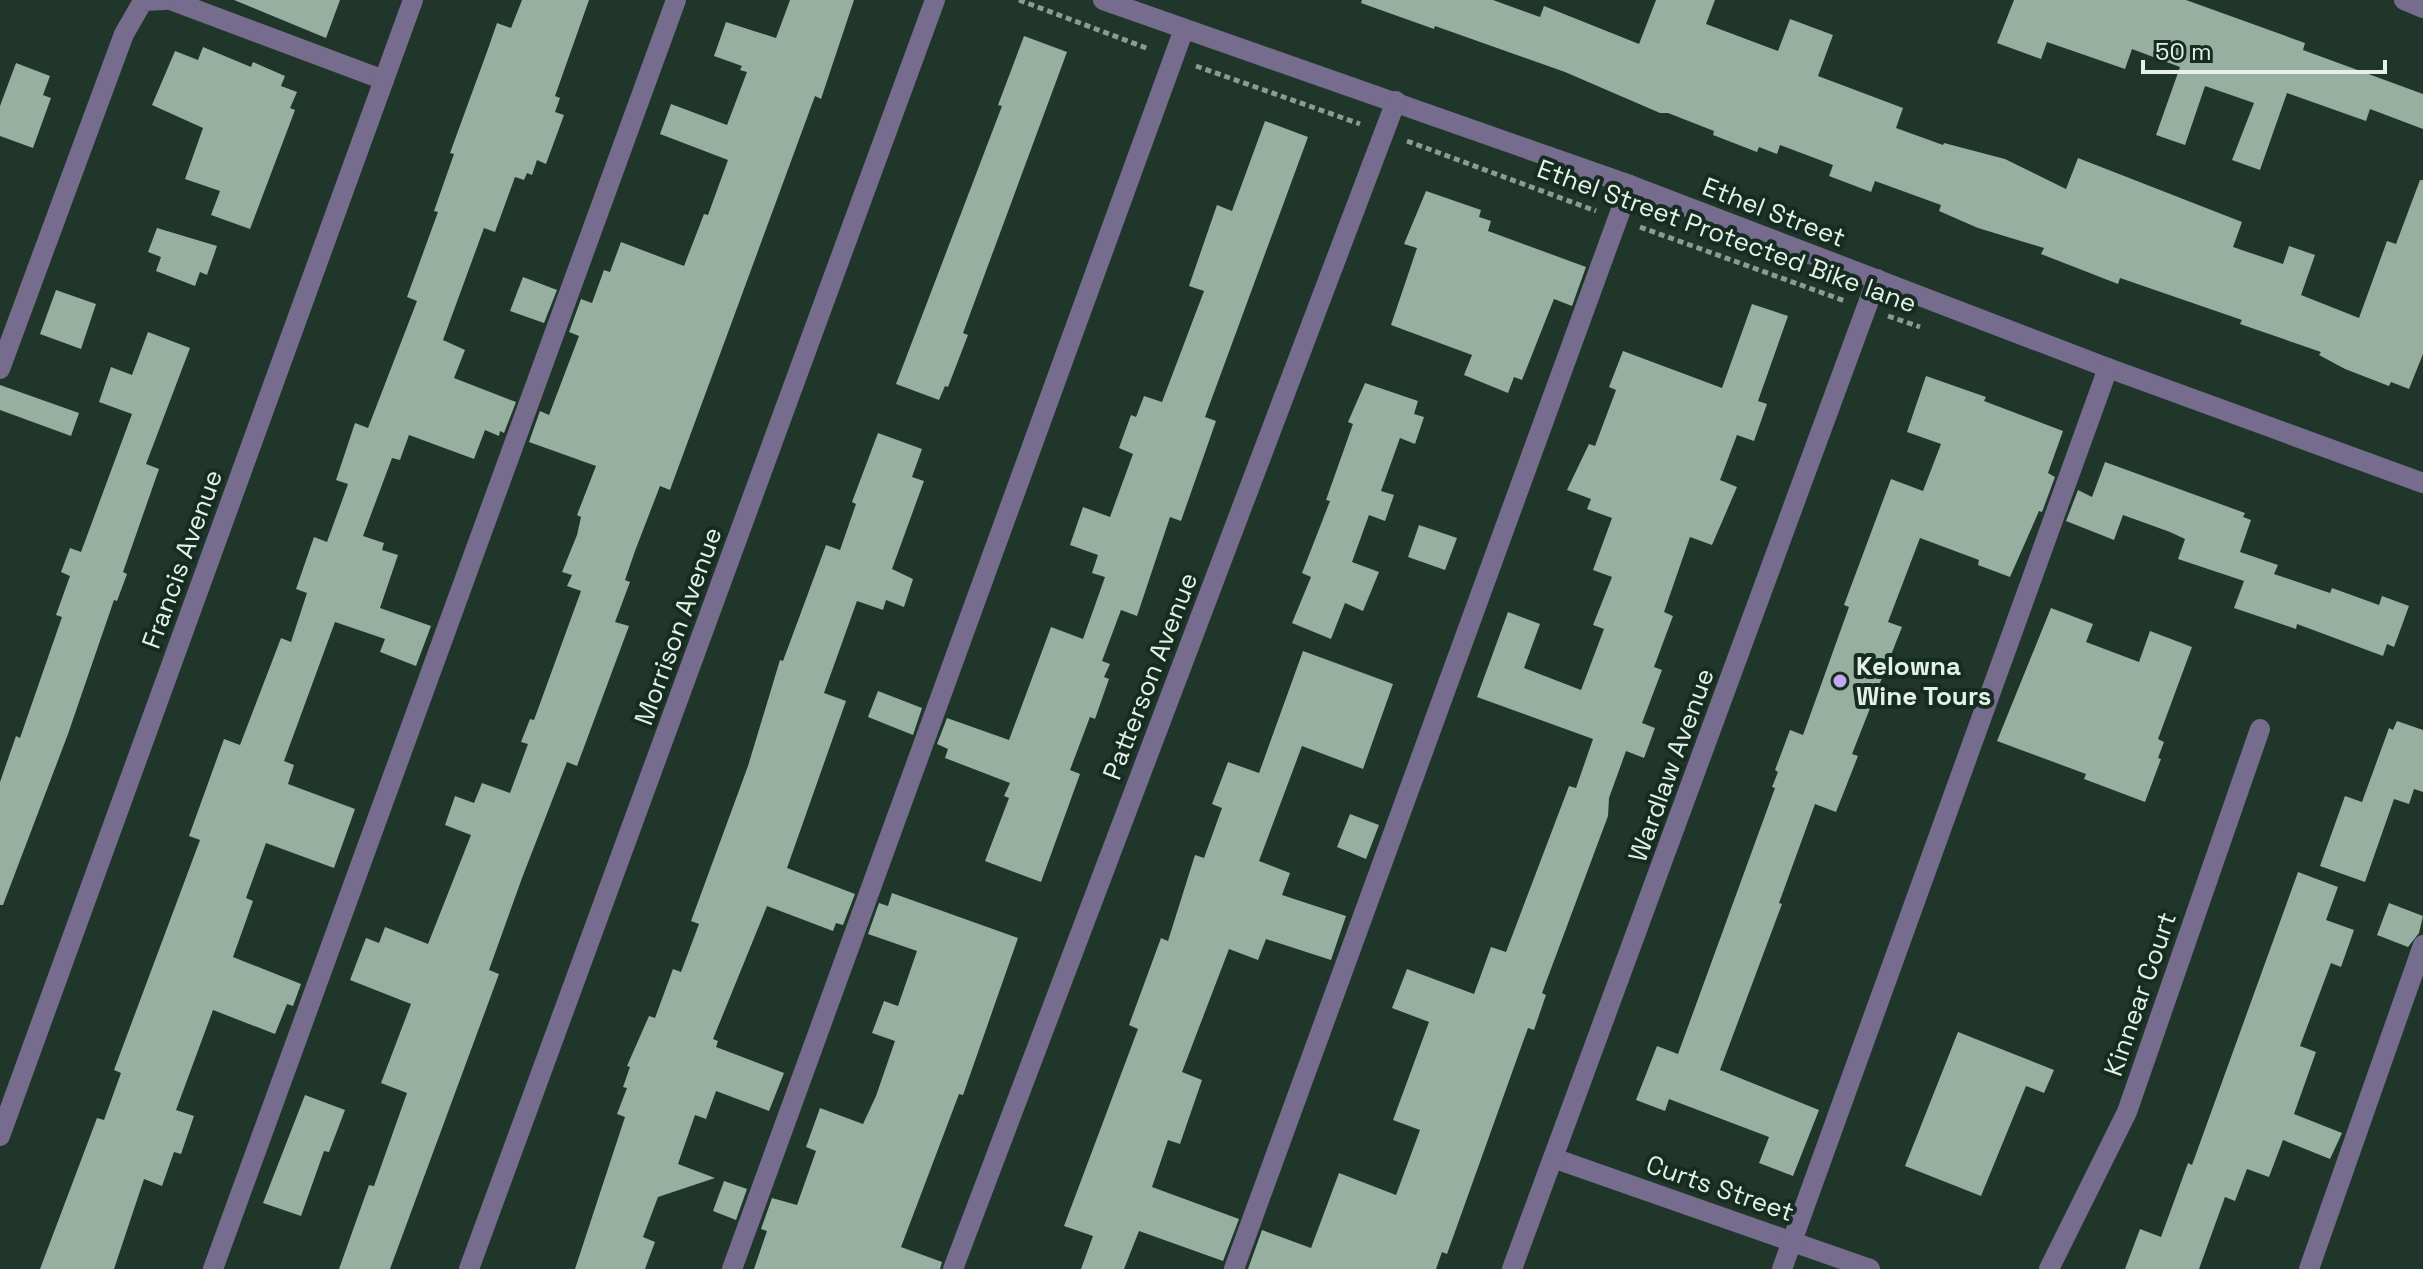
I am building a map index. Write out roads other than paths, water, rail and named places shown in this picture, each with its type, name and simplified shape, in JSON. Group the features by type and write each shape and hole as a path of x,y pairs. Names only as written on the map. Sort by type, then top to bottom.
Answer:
{"street":[{"path":"0,369 124,34 143,1 167,0 384,80"},
{"name":"Francis Avenue","path":"0,1136 413,0"},
{"path":"213,1269 676,0"},
{"name":"Morrison Avenue","path":"469,1269 935,0"},
{"name":"Ethel Street","path":"1103,0 1630,185 2108,368 2423,483"},
{"path":"2404,0 2423,8"},
{"path":"732,1269 1184,29"},
{"name":"Patterson Avenue","path":"953,1269 1396,101"},
{"path":"1234,1269 1630,185"},
{"name":"Wardlaw Avenue","path":"1512,1269 1877,279"},
{"path":"1782,1269 2108,368"},
{"name":"Kinnear Court","path":"2049,1269 2127,1112 2260,729"},
{"path":"2309,1269 2423,945"},
{"name":"Curts Street","path":"1553,1158 1870,1269"}],"place":[{"name":"Kelowna Wine Tours","path":"1840,681"}]}
